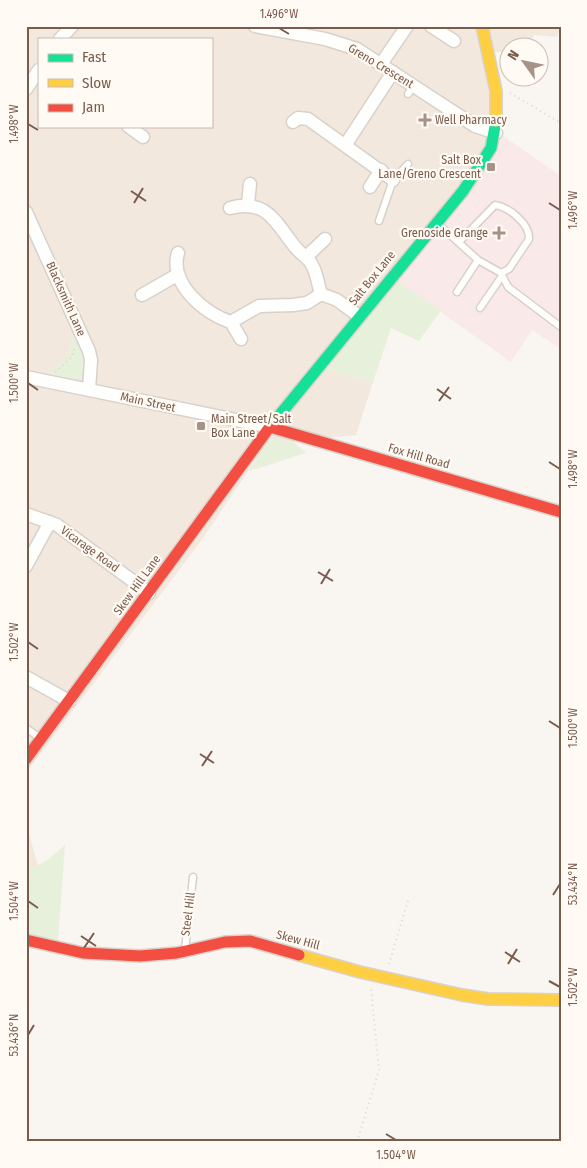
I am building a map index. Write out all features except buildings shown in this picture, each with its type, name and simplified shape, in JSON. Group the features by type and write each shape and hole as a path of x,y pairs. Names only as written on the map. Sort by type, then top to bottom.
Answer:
{"street":[{"path":"61,38 72,26"},
{"name":"Greno Crescent","path":"256,26 340,43 357,49 393,72 411,89 476,126 496,133"},
{"path":"381,64 407,26"},
{"path":"431,26 454,41"},
{"name":"Salt Box Lane","path":"270,427 484,163 496,133 496,92 482,26"},
{"path":"26,88 38,71"},
{"path":"346,144 393,72"},
{"path":"293,122 298,118 308,119 346,144 393,180"},
{"path":"131,128 143,137"},
{"path":"370,187 381,170"},
{"path":"248,204 250,184"},
{"path":"230,208 248,204 265,211 274,219 312,265 321,294"},
{"name":"Blacksmith Lane","path":"26,212 76,322 91,360 89,390"},
{"path":"306,257 325,239"},
{"path":"178,253 177,275 194,298 204,307 231,322 241,339"},
{"path":"142,295 177,275"},
{"path":"321,294 345,304 359,316"},
{"path":"231,322 259,306 307,303 321,294"},
{"name":"Main Street","path":"26,377 270,427"},
{"name":"Fox Hill Road","path":"270,427 561,512"},
{"name":"Skew Hill Lane","path":"26,759 270,427"},
{"name":"Vicarage Road","path":"26,514 50,522 149,593"},
{"path":"26,566 50,522"},
{"path":"26,677 69,701"},
{"name":"Skew Hill","path":"26,940 83,953 112,956 140,956 185,952 225,942 250,941 371,974 488,1000 561,1000"}],"lane":[{"path":"378,221 393,180 408,164"},
{"path":"459,242 495,205 520,220 526,227 529,239 509,269 502,274 480,308"},
{"path":"436,222 478,260 502,274 508,287 561,327"},
{"path":"457,292 478,260"},
{"path":"26,728 41,738"},
{"name":"Steel Hill","path":"185,952 193,877"}],"path":[{"path":"496,92 510,92 561,124"},
{"path":"43,380 72,357 76,322"},
{"path":"385,977 409,897"},
{"path":"357,1142 379,1070 371,974"}],"shaded area":[{"path":"26,26 561,26 557,37 534,35 532,38 500,38 500,52 495,52 503,136 477,186 324,369 373,382 356,435 292,441 259,455 203,538 26,773"},
{"name":"Grenoside Grange","path":"503,136 561,176 561,349 532,330 511,362 396,280 477,186"},
{"path":"26,823 38,866 26,869"}],"green space":[{"path":"396,280 441,310 419,341 391,328 373,382 324,369"},
{"path":"72,327 85,354 85,373 75,380 48,375 69,355"},
{"path":"272,439 292,441 306,453 249,471 268,441"},
{"path":"65,844 58,940 26,936 26,869 47,860"}],"traffic: fast":[{"path":"269,428 463,191 491,148 496,121"}],"traffic: slow":[{"path":"482,26 496,91 496,121"},
{"path":"299,955 360,972 462,995 488,999 561,1000"}],"traffic: jam":[{"path":"270,427 561,512"},
{"path":"26,759 269,428"},
{"path":"26,940 83,953 140,956 177,953 225,942 250,941 299,955"}],"place":[{"name":"Well Pharmacy","path":"425,120"},
{"name":"Salt Box Lane/Greno Crescent","path":"491,167"},
{"name":"Grenoside Grange","path":"499,233"},
{"name":"Main Street/Salt Box Lane","path":"201,426"}]}
